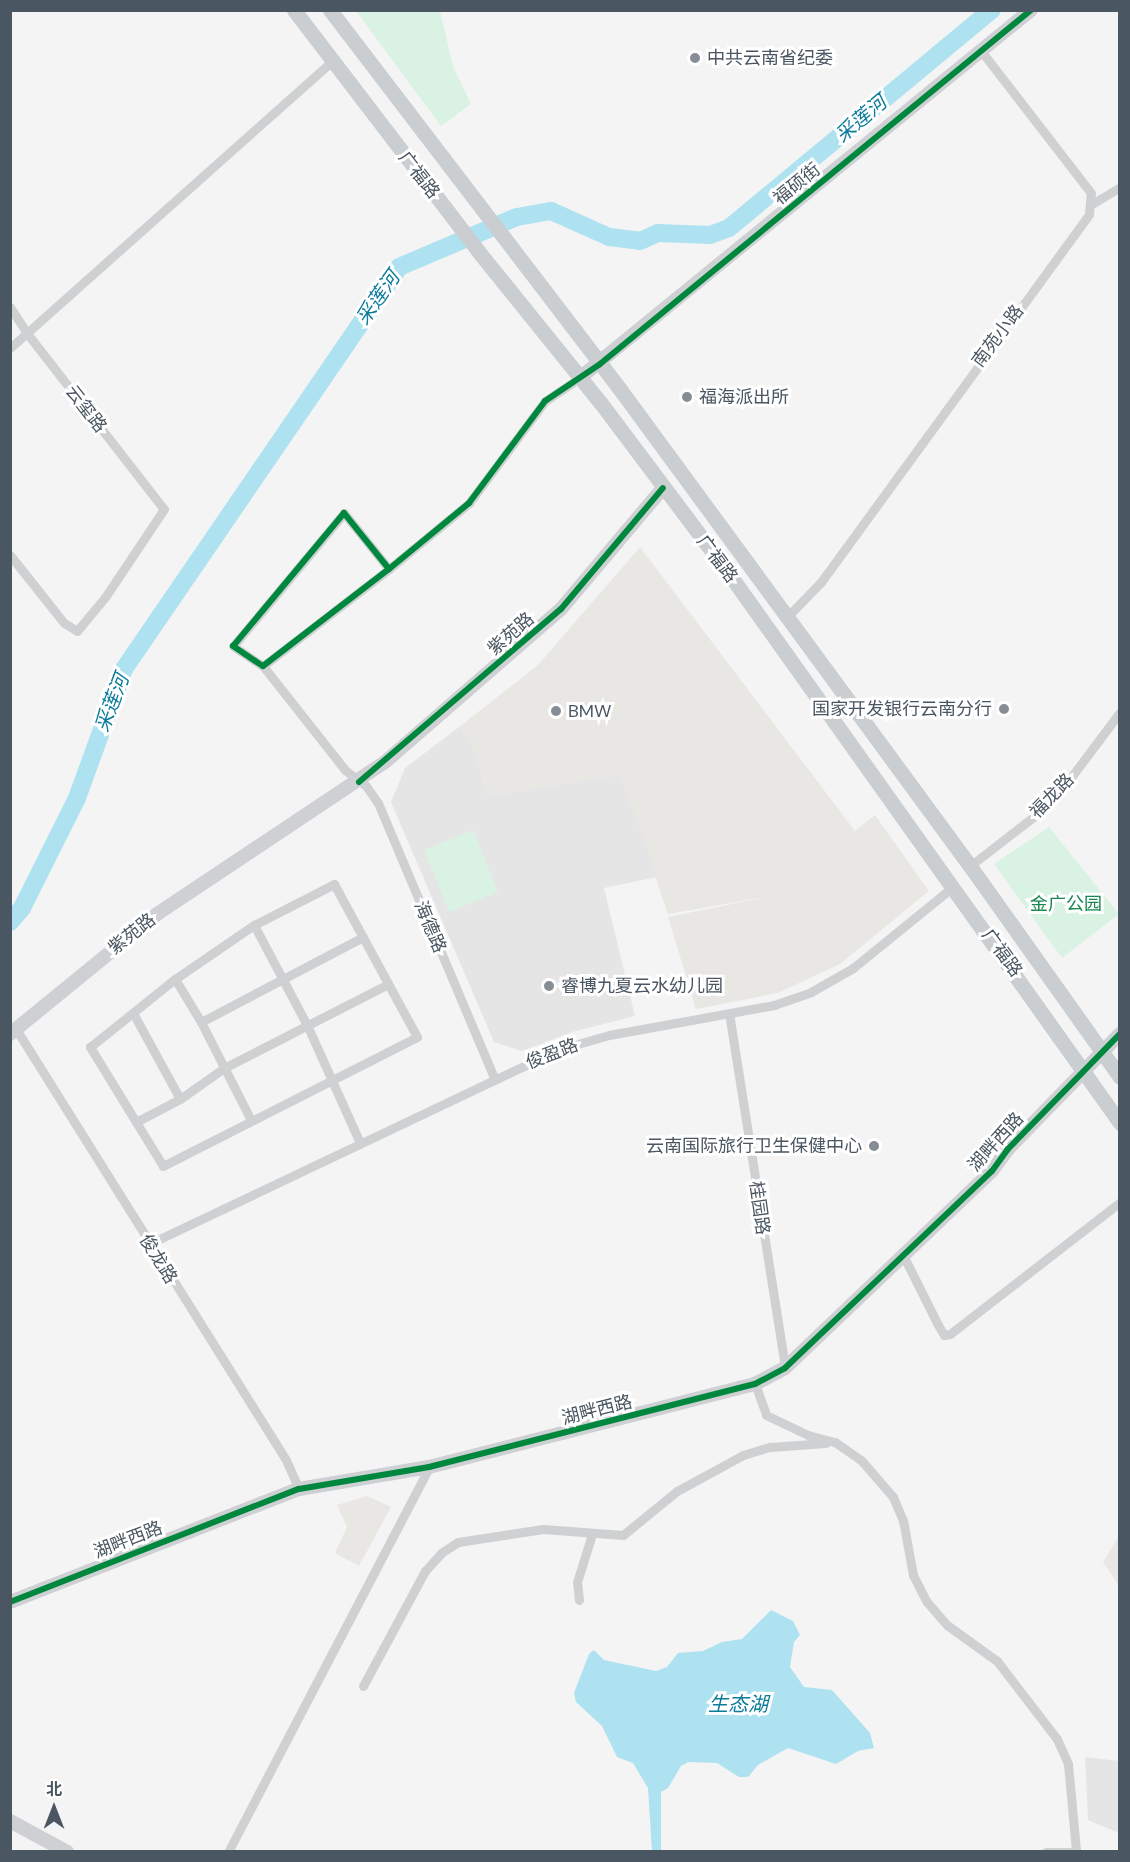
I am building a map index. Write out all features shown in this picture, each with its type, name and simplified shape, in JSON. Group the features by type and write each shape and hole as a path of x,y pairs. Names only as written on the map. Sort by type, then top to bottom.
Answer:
{"main road":[{"name":"广福路","path":"294,10 478,251 581,377 954,886 1085,1069 1119,1123"},
{"name":"广福路","path":"330,10 600,364 970,866 1119,1077"}],"street":[{"name":"福硕街","path":"581,377 600,364 1031,10"},
{"path":"982,52 1085,185 1092,204 1119,187"},
{"path":"10,348 332,61"},
{"name":"南苑小路","path":"787,617 821,582 1089,213 1092,204"},
{"name":"云玺路","path":"10,307 26,332 164,509 106,596 77,631 64,623 10,555"},
{"path":"263,666 389,569 469,503 545,401 581,377"},
{"name":"紫苑路","path":"13,1031 156,914 231,862 359,783 561,609 663,488"},
{"name":"海德路","path":"389,569 344,513 233,646 263,666 345,770 359,783 366,786 378,803 494,1078"},
{"name":"福龙路","path":"970,866 1041,811 1066,784 1119,712"},
{"path":"334,884 363,937 417,1037 332,1078 164,1166 90,1047 175,979 254,925 334,884"},
{"name":"俊盈路","path":"149,1244 494,1078 582,1041 798,998 833,981 954,886"},
{"path":"254,925 307,1025 360,1143"},
{"path":"201,1022 363,937"},
{"path":"175,979 201,1022 251,1120"},
{"path":"136,1122 180,1099 224,1068 388,984"},
{"path":"133,1013 180,1099"},
{"name":"桂园路","path":"729,1013 785,1368"},
{"name":"俊龙路","path":"13,1031 286,1460 299,1489"},
{"name":"湖畔西路","path":"10,1602 299,1489 429,1467 755,1384 785,1368 992,1171 1007,1150 1085,1069 1100,1050 1119,1034"},
{"path":"903,1255 944,1335 950,1334 1119,1202"},
{"path":"755,1384 766,1415 808,1435 835,1442 861,1460 893,1497 903,1520 914,1575 931,1608 947,1625 997,1660 1057,1739 1068,1764 1076,1851 1046,1851"},
{"path":"363,1686 425,1571 441,1552 458,1542 543,1529 623,1535 677,1491 743,1455 770,1447 835,1442"},
{"path":"228,1851 429,1467"},
{"path":"579,1600 577,1582 592,1534"},
{"path":"10,1821 67,1851"}],"shaded area":[{"path":"640,547 855,831 875,815 929,891 840,964 778,993 696,1009 668,917 766,897 668,914 620,775 487,796 473,745 459,727 538,665"},
{"path":"459,727 473,745 487,796 620,775 657,877 604,888 635,1016 572,1032 522,1051 494,1042 391,802 405,768"},
{"path":"367,1496 391,1507 359,1566 335,1553 347,1527 337,1505"},
{"path":"1119,1536 1119,1586 1103,1562"},
{"path":"1085,1757 1119,1761 1119,1833 1088,1820"}],"green space":[{"path":"356,11 440,11 453,66 471,104 441,126"},
{"name":"金广公园","path":"1049,827 1119,914 1062,958 994,864"},
{"path":"473,830 498,892 449,912 424,850"}],"water":[{"name":"生态湖","path":"771,1610 793,1621 800,1635 794,1642 790,1667 804,1687 832,1690 870,1733 874,1748 858,1751 836,1764 788,1748 758,1765 748,1777 739,1777 717,1763 688,1762 681,1766 668,1788 661,1792 661,1851 652,1851 648,1788 633,1763 617,1757 602,1726 576,1702 574,1693 589,1654 594,1650 604,1660 656,1671 667,1667 678,1653 703,1651 722,1642 742,1639"}],"waterway":[{"name":"采莲河","path":"10,922 22,908 77,798 124,669 399,267 517,217 551,211 609,237 640,241 658,233 710,235 729,228 992,10"}],"cycle path":[{"path":"389,569 344,513 233,646 263,666 389,569 469,503 545,401 600,364 1031,10"},
{"path":"359,782 561,609 663,488"},
{"path":"10,1602 299,1489 429,1467 755,1384 785,1368 992,1171 1007,1150 1120,1034"}],"place":[{"name":"中共云南省纪委","path":"695,58"},
{"name":"福海派出所","path":"687,397"},
{"name":"国家开发银行云南分行","path":"1004,709"},
{"name":"BMW","path":"556,711"},
{"name":"睿博九夏云水幼儿园","path":"549,986"},
{"name":"云南国际旅行卫生保健中心","path":"874,1146"}]}
